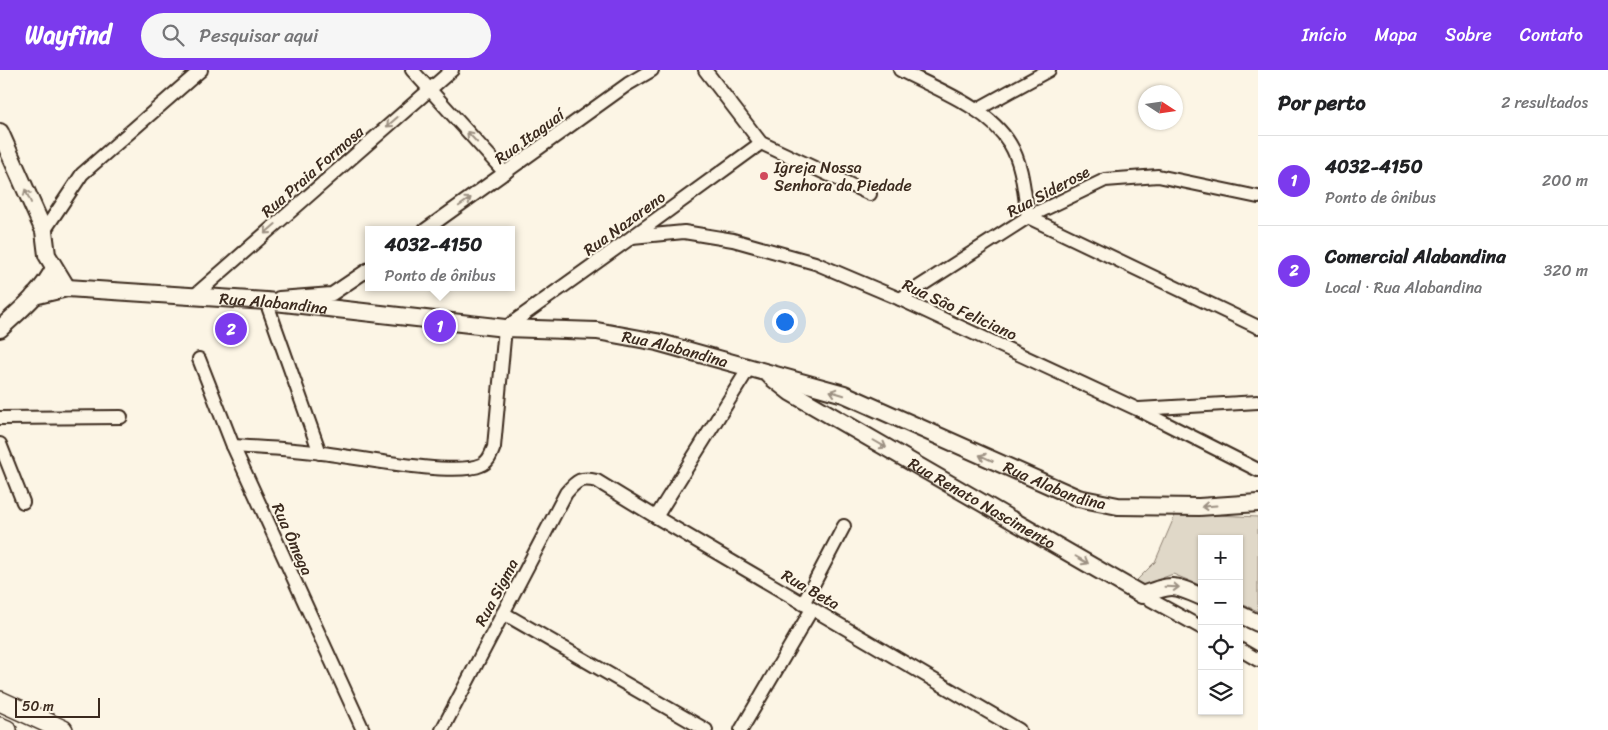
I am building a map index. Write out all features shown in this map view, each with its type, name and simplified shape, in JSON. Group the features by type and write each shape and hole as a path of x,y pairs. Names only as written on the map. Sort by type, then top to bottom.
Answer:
{"main road":[{"path":"0,701 63,730"},
{"path":"0,727 7,730"}],"street":[{"path":"44,231 82,174 201,70"},
{"path":"412,70 505,173"},
{"name":"Rua Praia Formosa","path":"194,296 452,70"},
{"name":"Rua Itaguaí","path":"431,226 628,84 652,70"},
{"path":"705,70 761,143 870,194"},
{"path":"900,70 976,110 996,125 1010,144 1019,168 1028,217 1258,327"},
{"path":"976,110 1049,70"},
{"path":"0,132 44,231 47,255 67,288"},
{"name":"Rua Nazareno","path":"505,328 761,143"},
{"name":"Rua Siderose","path":"900,299 1028,217 1105,180 1136,176 1158,176 1258,197"},
{"name":"Rua São Feliciano","path":"632,237 684,232 733,240 815,263 900,299 1137,409 1258,470"},
{"path":"0,329 34,296 54,268"},
{"path":"320,452 270,301 283,297 332,294 365,273"},
{"name":"Rua Alabandina","path":"34,296 67,288 270,301 505,328 597,332 657,342 844,394 1078,498 1118,506 1199,506 1258,503"},
{"path":"233,446 320,452 438,468 472,468 483,465 490,457 494,446 505,328"},
{"name":"Rua Ômega","path":"199,359 233,446 362,730"},
{"path":"656,517 750,368"},
{"name":"Rua Renato Nascimento","path":"766,372 790,392 1198,626"},
{"path":"1137,409 1258,402"},
{"path":"0,418 121,417"},
{"path":"0,444 21,497"},
{"name":"Rua Beta","path":"586,478 597,481 1019,730"},
{"name":"Rua Sigma","path":"442,730 566,493 575,482 586,478"},
{"path":"741,730 807,606 844,526"},
{"path":"1142,595 1172,586 1198,595"},
{"path":"503,613 706,730"},
{"path":"1243,616 1258,622"},
{"path":"1243,651 1258,660"}],"shaded area":[{"path":"1176,513 1258,517 1258,611 1243,605 1243,535 1198,535 1198,584 1173,574 1144,585 1135,582 1155,562"}],"place":[{"name":"Igreja Nossa Senhora da Piedade","path":"764,176"},
{"name":"4032-4150","path":"440,326"},
{"name":"Comercial Alabandina","path":"231,329"}]}
